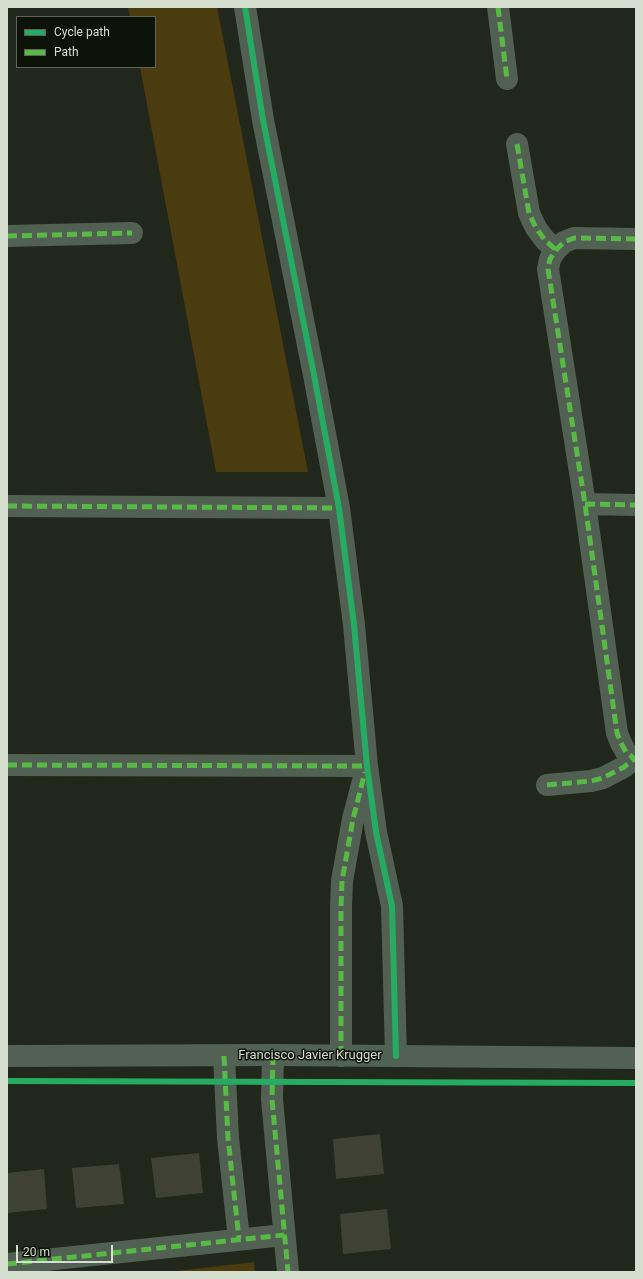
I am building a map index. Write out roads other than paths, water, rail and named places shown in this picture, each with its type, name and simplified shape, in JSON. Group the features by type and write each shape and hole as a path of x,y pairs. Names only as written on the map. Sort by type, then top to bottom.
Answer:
{"main road":[{"name":"Francisco Javier Krugger","path":"7,1056 273,1055 636,1058"}],"street":[{"path":"245,7 263,120 314,374 339,508 354,625 367,766 376,832 392,906 396,1056"},
{"path":"498,7 507,79"},
{"path":"517,144 529,214 541,234 556,250"},
{"path":"7,236 132,233"},
{"path":"546,785 591,782 603,778 635,760 626,752 620,743 617,733 585,504 548,269 550,259 556,250 564,242 574,238 636,239"},
{"path":"585,504 636,504"},
{"path":"7,506 339,508"},
{"path":"7,765 367,766"},
{"path":"341,1056 342,881 353,819 367,766"},
{"path":"273,1055 272,1099 288,1272"},
{"path":"224,1056 228,1138 239,1239"},
{"path":"7,1264 284,1235"}]}
